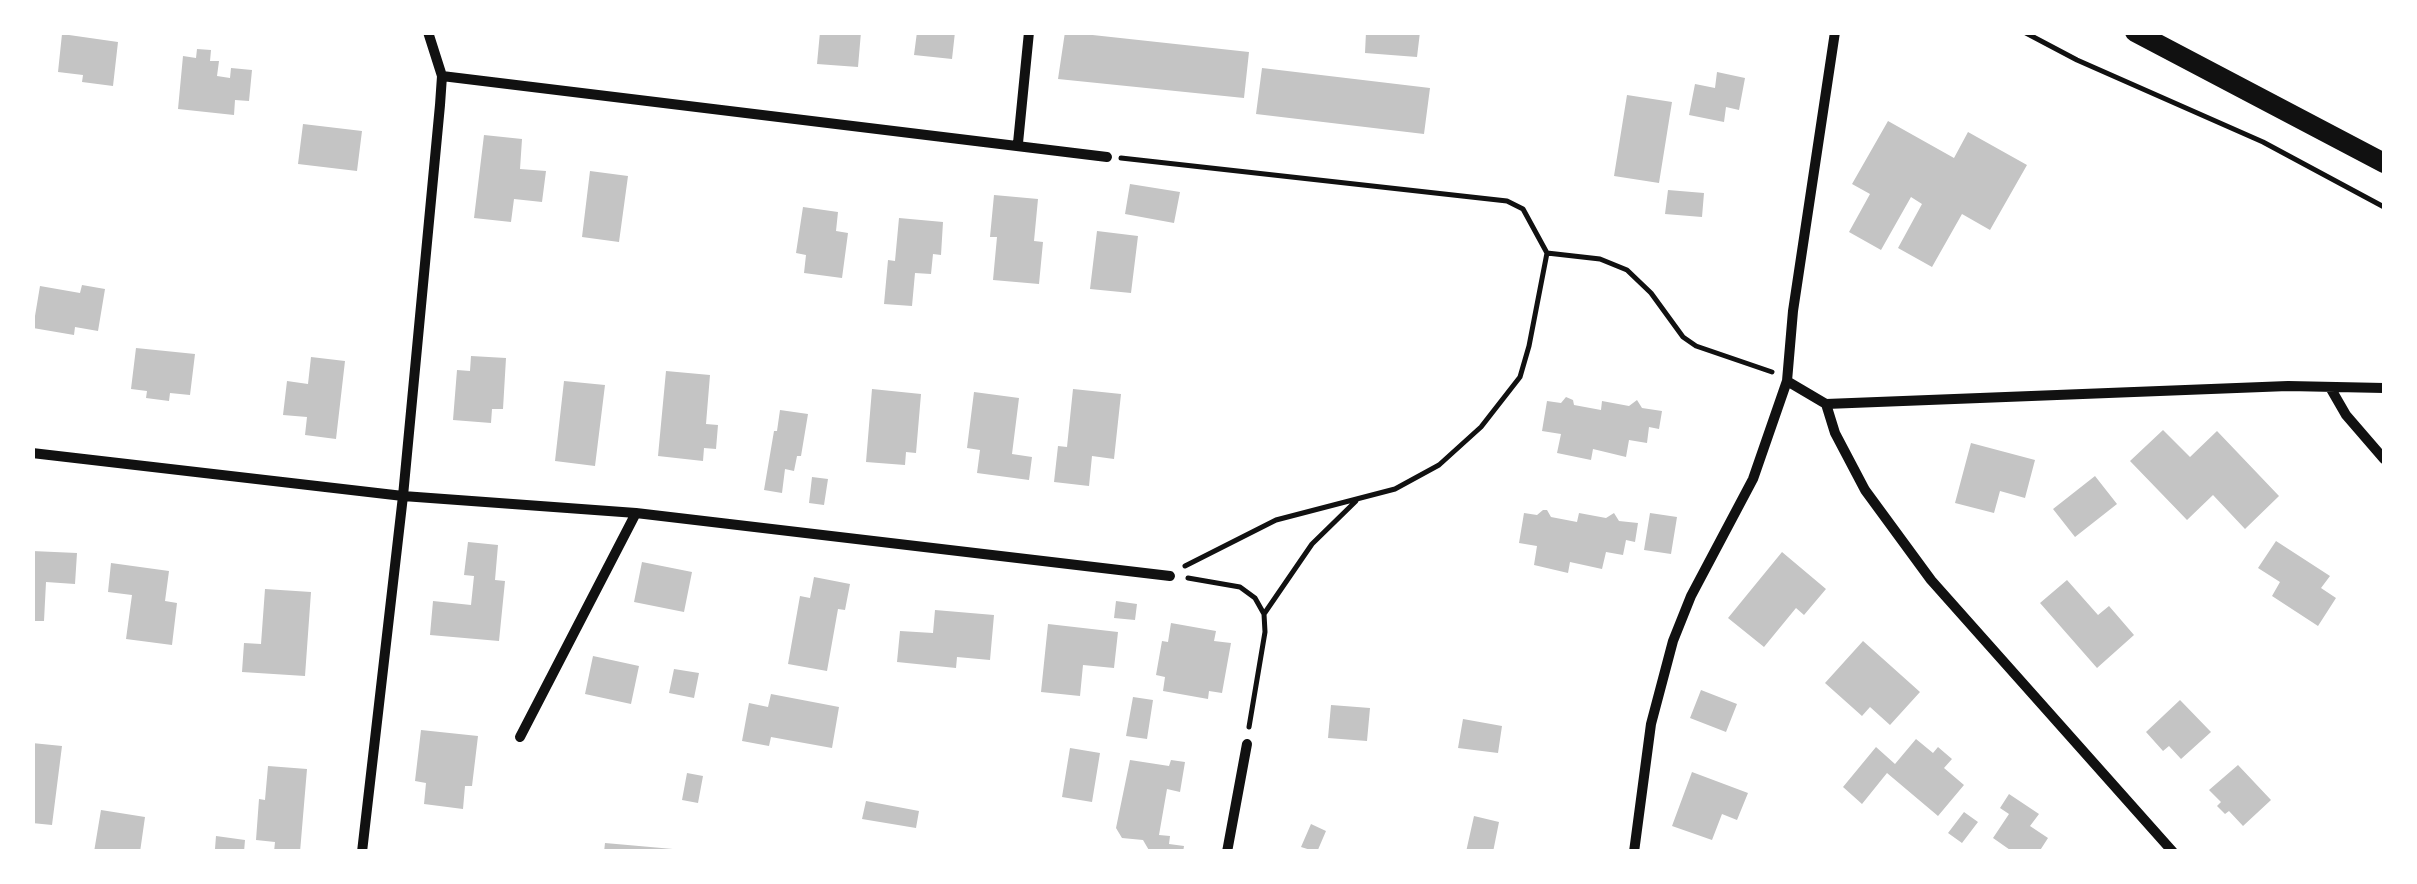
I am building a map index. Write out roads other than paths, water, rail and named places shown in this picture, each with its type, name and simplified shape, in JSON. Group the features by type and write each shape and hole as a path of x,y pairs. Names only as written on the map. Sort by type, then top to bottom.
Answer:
{"main road":[{"path":"2135,32 2384,163"}],"street":[{"path":"362,852 403,496 442,76 428,32"},
{"path":"1018,144 1029,32"},
{"path":"1634,852 1650,724 1674,641 1692,596 1753,479 1788,381 1793,311 1835,32"},
{"path":"442,76 1107,157"},
{"path":"1788,381 1826,404 2288,386 2384,388"},
{"path":"2331,389 2346,415 2384,460"},
{"path":"1826,404 1835,434 1865,490 1931,580 2172,852"},
{"path":"32,453 403,496 636,514 1170,576"},
{"path":"520,737 636,514"},
{"path":"1228,852 1246,744"}]}
